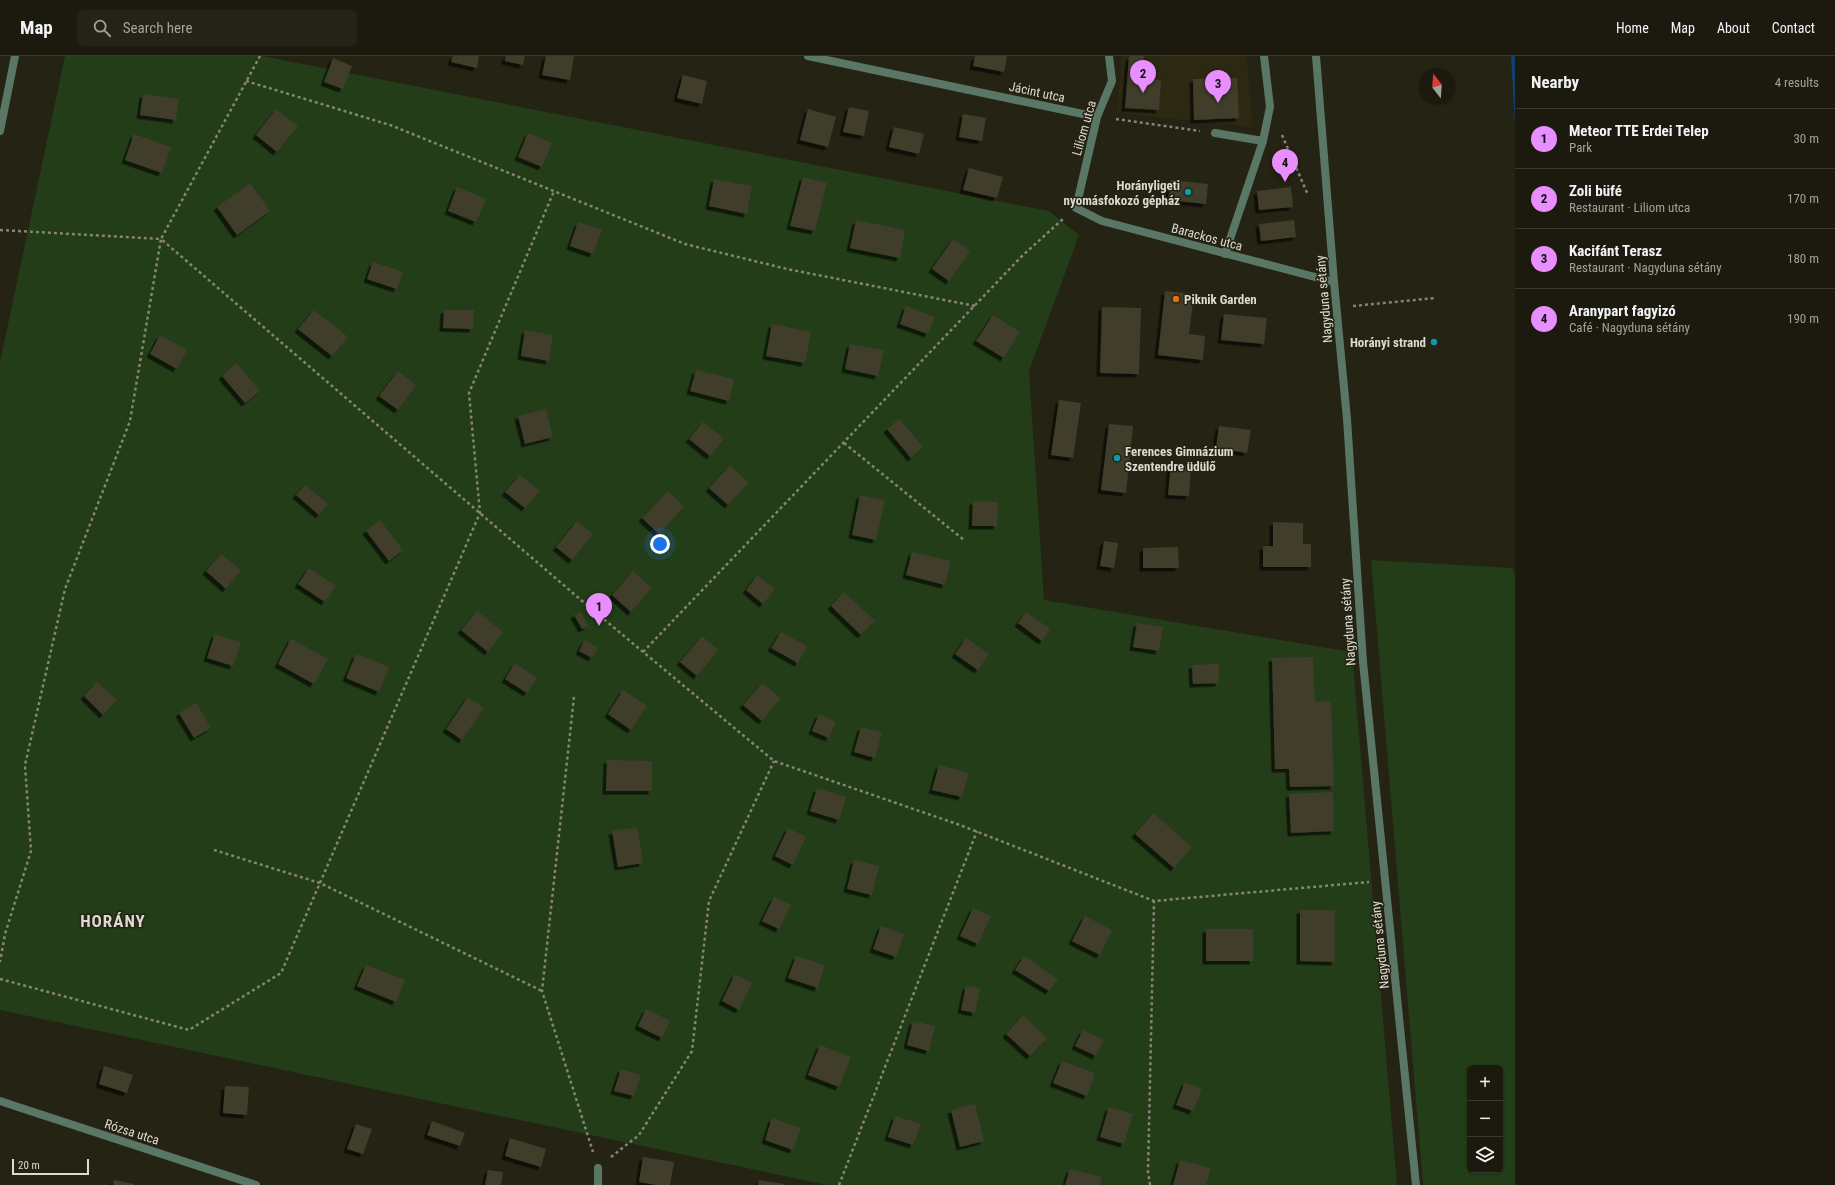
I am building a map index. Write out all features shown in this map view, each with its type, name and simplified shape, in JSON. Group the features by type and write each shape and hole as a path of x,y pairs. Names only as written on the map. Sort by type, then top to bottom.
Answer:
{"street":[{"path":"0,131 15,56"},
{"name":"Jácint utca","path":"808,56 1097,117"},
{"name":"Liliom utca","path":"1076,208 1097,117 1112,81 1109,56"},
{"path":"1225,254 1263,141 1270,107 1264,56"},
{"name":"Nagyduna sétány","path":"1316,56 1336,308 1347,419 1363,662 1416,1185"},
{"path":"1215,134 1263,141"},
{"name":"Barackos utca","path":"1076,208 1102,221 1334,282"},
{"name":"Rózsa utca","path":"0,1101 256,1185"},
{"path":"598,1168 598,1185"}],"path":[{"path":"0,962 5,934 32,851 25,765 65,589 130,421 161,239 260,56"},
{"path":"246,81 390,125 685,244 786,269 975,306"},
{"path":"1270,107 1310,198"},
{"path":"1097,117 1215,134"},
{"path":"0,979 189,1030 281,973 480,513 469,393 554,191"},
{"path":"643,652 1024,255 1076,208"},
{"path":"0,230 161,239 643,652 774,761 977,831 1154,901 1385,880"},
{"path":"1336,308 1435,298"},
{"path":"844,443 964,540"},
{"path":"574,697 542,991 598,1168 639,1135 692,1051 709,901 774,761"},
{"path":"839,1185 977,831"},
{"path":"214,850 320,883 542,991"},
{"path":"1150,1185 1148,1171 1154,901"}],"shaded area":[{"path":"1122,56 1247,56 1253,127 1117,113"}],"green space":[{"path":"65,56 262,56 1049,211 1079,235 1029,371 1044,600 1352,652 1397,1185 827,1185 0,1010 0,362"},
{"path":"1371,560 1512,568 1515,574 1515,1185 1423,1185"}],"water":[{"path":"1511,56 1515,56 1515,124"}],"building":[{"path":"453,56 479,56 477,68 451,62"},
{"path":"506,56 525,56 523,65 505,61"},
{"path":"546,56 574,56 570,80 542,75"},
{"path":"975,56 1007,56 1004,72 973,66"},
{"path":"1129,56 1144,56 1142,79 1161,80 1159,110 1125,108"},
{"path":"333,58 352,66 343,89 324,82"},
{"path":"683,75 707,81 702,104 677,98"},
{"path":"1237,78 1239,118 1194,120 1193,79"},
{"path":"143,94 179,99 176,120 140,115"},
{"path":"849,107 869,111 864,136 843,132"},
{"path":"276,109 298,126 277,152 256,135"},
{"path":"808,109 836,117 828,147 800,140"},
{"path":"963,114 986,118 982,141 959,137"},
{"path":"894,127 924,134 919,154 889,147"},
{"path":"528,133 552,143 542,167 518,157"},
{"path":"134,134 171,147 162,173 125,160"},
{"path":"969,168 1003,177 997,198 963,190"},
{"path":"803,177 827,183 815,231 790,226"},
{"path":"714,179 752,186 747,214 709,206"},
{"name":"Horányligeti nyomásfokozó gépház","path":"1171,180 1208,184 1206,204 1168,200"},
{"path":"250,183 270,211 237,235 217,207"},
{"path":"457,187 486,199 476,222 448,211"},
{"path":"1291,187 1293,207 1259,210 1257,191"},
{"path":"856,220 905,230 900,258 850,248"},
{"path":"1294,220 1296,237 1261,241 1259,224"},
{"path":"578,222 602,230 593,254 570,246"},
{"path":"953,239 970,251 949,281 932,269"},
{"path":"373,262 403,272 397,289 367,279"},
{"path":"1165,291 1194,294 1189,334 1205,336 1203,360 1158,355"},
{"path":"906,306 935,317 928,334 900,324"},
{"path":"1102,307 1141,308 1139,374 1100,373"},
{"path":"314,310 348,337 332,356 298,329"},
{"path":"444,310 474,310 473,329 443,328"},
{"path":"1224,314 1267,318 1264,344 1221,340"},
{"path":"993,315 1020,332 1004,358 976,341"},
{"path":"772,324 811,332 805,363 766,356"},
{"path":"525,330 553,335 549,361 521,356"},
{"path":"160,335 187,350 177,369 150,354"},
{"path":"850,344 884,350 878,376 845,369"},
{"path":"236,363 260,391 245,403 222,376"},
{"path":"696,370 734,379 729,401 690,391"},
{"path":"398,371 416,385 398,410 379,396"},
{"path":"1059,400 1081,403 1073,458 1051,455"},
{"path":"546,409 553,437 525,444 518,416"},
{"path":"899,419 923,447 911,458 887,429"},
{"path":"703,422 724,439 710,456 689,439"},
{"name":"Ferences Gimnázium Szentendre üdülő","path":"1109,424 1133,426 1126,493 1101,490"},
{"path":"1219,426 1251,430 1247,453 1216,448"},
{"path":"1171,464 1191,466 1189,496 1168,495"},
{"path":"730,465 749,483 728,505 709,488"},
{"path":"520,475 540,491 525,508 505,492"},
{"path":"305,485 328,504 319,515 296,495"},
{"path":"668,491 684,507 659,534 642,518"},
{"path":"860,495 885,500 876,540 852,535"},
{"path":"973,501 998,502 997,526 972,526"},
{"path":"380,520 403,550 389,561 366,531"},
{"path":"577,521 593,534 572,560 556,547"},
{"path":"1273,522 1303,523 1303,544 1311,544 1311,567 1263,567 1263,546 1273,546"},
{"path":"1104,541 1118,543 1114,568 1100,566"},
{"path":"1178,547 1179,568 1143,568 1143,548"},
{"path":"912,552 951,561 945,585 906,575"},
{"path":"221,554 241,570 226,589 206,571"},
{"path":"309,568 336,586 325,602 298,584"},
{"path":"633,571 652,588 631,612 612,595"},
{"path":"757,575 775,589 763,604 746,590"},
{"path":"844,592 875,621 861,635 831,606"},
{"path":"477,611 503,632 488,652 461,630"},
{"path":"581,612 588,626 582,629 574,615"},
{"path":"1026,612 1050,629 1042,641 1018,623"},
{"path":"1137,623 1163,627 1159,651 1133,647"},
{"path":"781,632 807,646 798,663 771,648"},
{"path":"215,634 241,642 233,666 207,658"},
{"path":"702,636 718,650 697,676 680,662"},
{"path":"966,638 989,654 978,670 955,654"},
{"path":"291,639 328,659 314,684 278,664"},
{"path":"585,640 598,648 592,658 579,651"},
{"path":"356,654 389,667 379,692 346,678"},
{"path":"1313,657 1315,702 1331,701 1334,786 1290,787 1289,769 1275,769 1272,658"},
{"path":"515,663 537,678 527,693 505,679"},
{"path":"1219,664 1219,683 1193,684 1192,665"},
{"path":"97,682 117,700 103,715 84,696"},
{"path":"762,683 781,698 762,721 743,705"},
{"path":"623,690 647,706 631,730 608,714"},
{"path":"468,697 484,708 462,740 446,729"},
{"path":"196,703 211,728 194,738 179,713"},
{"path":"819,714 836,722 829,738 812,731"},
{"path":"861,727 882,732 875,758 854,752"},
{"path":"607,760 652,761 652,791 606,791"},
{"path":"939,765 969,773 962,797 932,790"},
{"path":"817,788 846,797 839,820 810,811"},
{"path":"1333,792 1334,831 1291,833 1289,794"},
{"path":"1153,813 1192,847 1174,868 1135,834"},
{"path":"637,827 643,863 618,867 612,831"},
{"path":"788,828 806,837 793,865 775,856"},
{"path":"854,860 879,866 872,895 847,889"},
{"path":"774,897 791,905 779,929 762,921"},
{"path":"973,908 991,916 978,944 960,936"},
{"path":"1300,910 1335,910 1335,962 1300,961"},
{"path":"1085,916 1112,930 1100,955 1072,941"},
{"path":"881,926 904,934 896,957 873,949"},
{"path":"1206,929 1253,929 1253,961 1206,961"},
{"path":"796,956 825,965 818,988 788,978"},
{"path":"1024,956 1058,979 1049,991 1015,970"},
{"path":"366,965 405,980 396,1002 357,986"},
{"path":"735,974 752,983 739,1010 722,1001"},
{"path":"966,986 980,988 975,1013 961,1010"},
{"path":"646,1009 670,1021 662,1038 638,1026"},
{"path":"1023,1015 1047,1038 1030,1056 1006,1034"},
{"path":"913,1021 935,1026 929,1051 907,1045"},
{"path":"1083,1030 1104,1040 1096,1056 1075,1046"},
{"path":"820,1045 851,1057 839,1087 808,1075"},
{"path":"1062,1061 1095,1073 1087,1096 1053,1083"},
{"path":"104,1066 133,1075 127,1093 99,1084"},
{"path":"621,1069 641,1075 634,1096 614,1091"},
{"path":"1185,1082 1202,1089 1193,1111 1176,1105"},
{"path":"225,1086 249,1087 247,1115 223,1113"},
{"path":"975,1104 984,1141 960,1147 951,1110"},
{"path":"1109,1107 1133,1114 1124,1144 1100,1137"},
{"path":"895,1116 921,1124 913,1145 888,1137"},
{"path":"772,1118 801,1128 793,1150 765,1140"},
{"path":"432,1121 465,1133 460,1146 427,1135"},
{"path":"356,1124 372,1129 363,1154 347,1149"},
{"path":"510,1138 546,1149 541,1167 505,1156"},
{"path":"643,1157 674,1162 670,1185 657,1185 639,1182"},
{"path":"1180,1160 1211,1168 1206,1185 1173,1185"},
{"path":"1070,1169 1102,1177 1100,1185 1065,1185"},
{"path":"488,1170 503,1172 501,1185 485,1185"},
{"path":"114,1180 134,1184 134,1185 113,1185"},
{"path":"759,1180 784,1184 784,1185 758,1185"}],"place":[{"name":"Zoli büfé","path":"1143,93"},
{"name":"Kacifánt Terasz","path":"1218,103"},
{"name":"Aranypart fagyizó","path":"1285,182"},
{"name":"Horányligeti nyomásfokozó gépház","path":"1188,192"},
{"name":"Piknik Garden","path":"1176,299"},
{"name":"Horányi strand","path":"1434,342"},
{"name":"Ferences Gimnázium Szentendre üdülő","path":"1117,458"},
{"name":"Meteor TTE Erdei Telep","path":"599,626"}],"district":[{"name":"HORÁNY","path":"113,921"}]}
